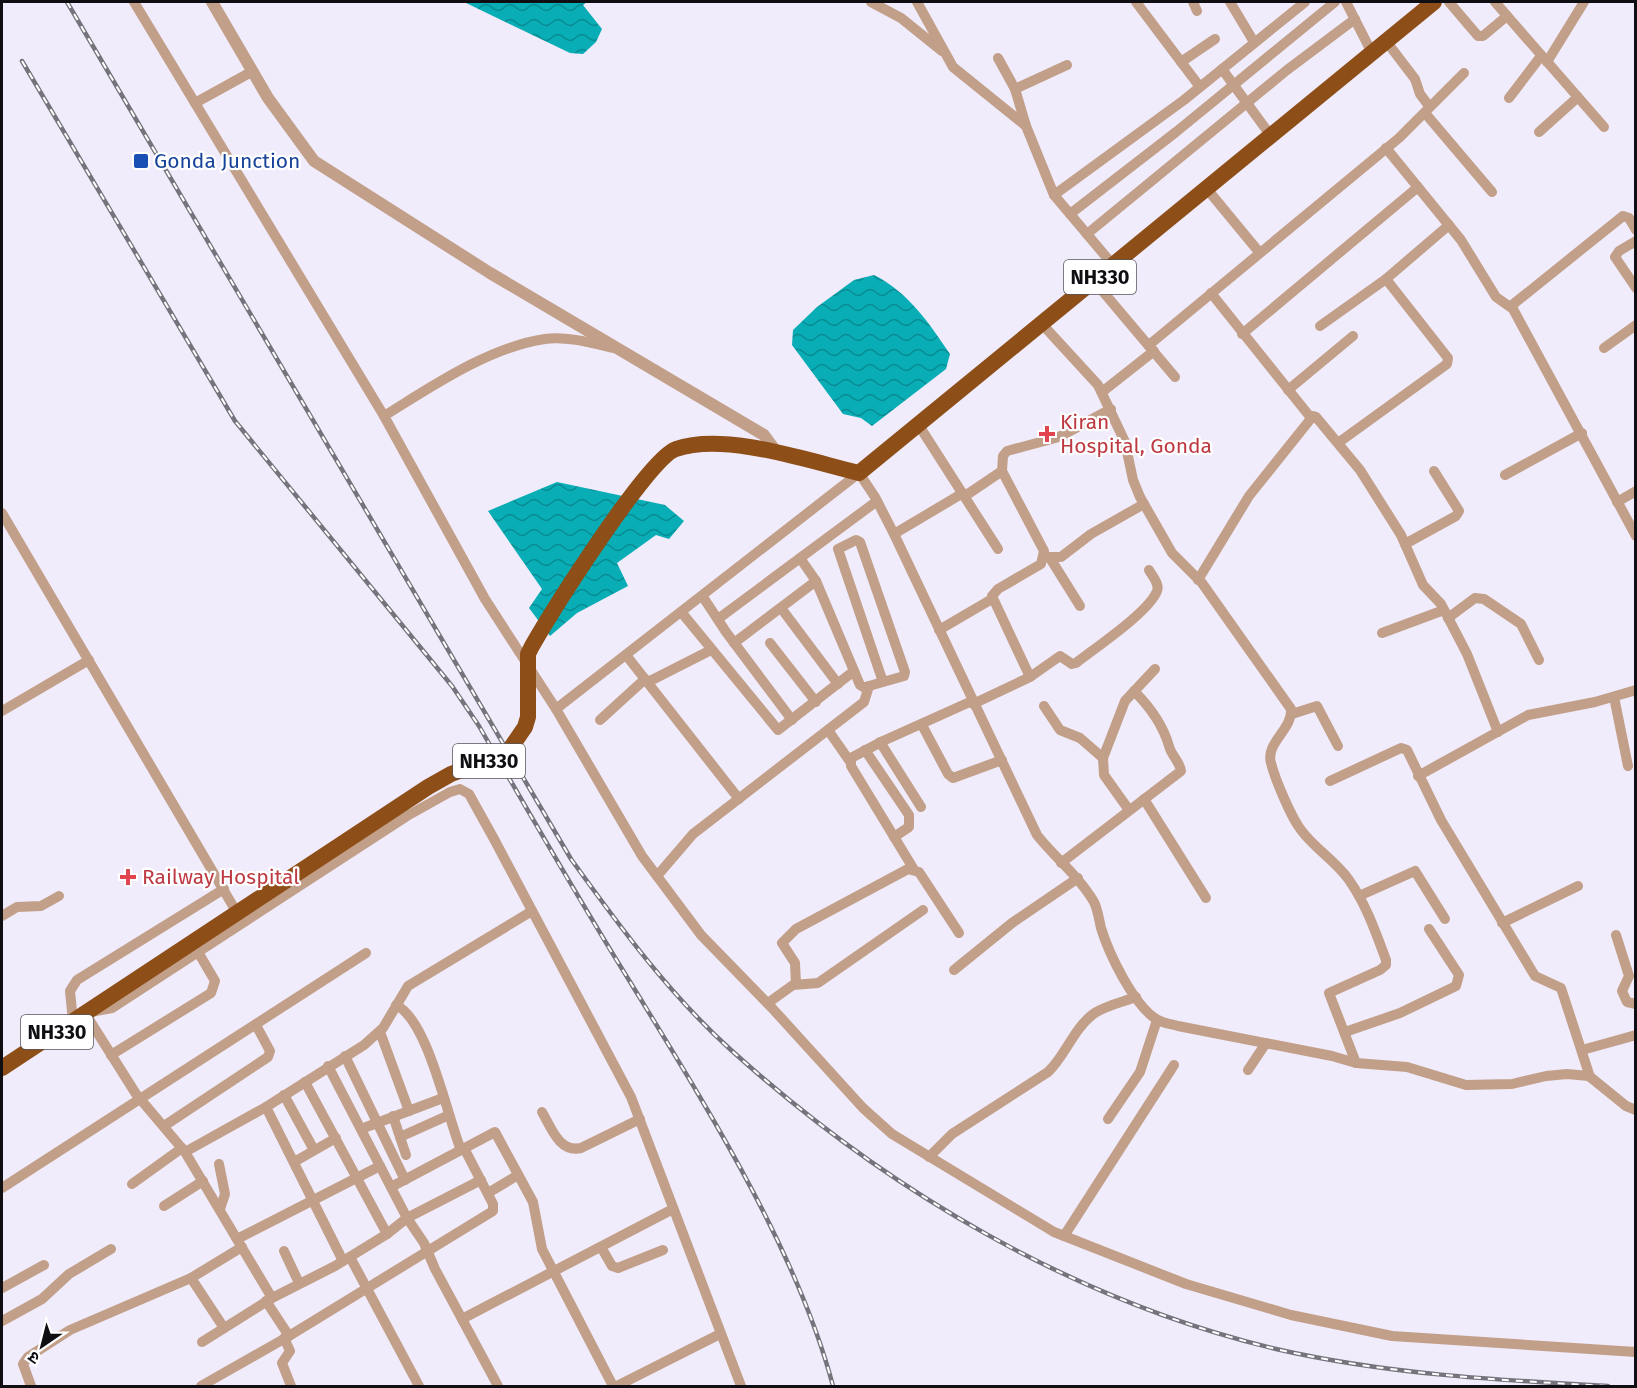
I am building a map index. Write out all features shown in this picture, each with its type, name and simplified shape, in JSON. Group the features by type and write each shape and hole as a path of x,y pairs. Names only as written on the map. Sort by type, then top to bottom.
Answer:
{"highway":[{"name":"NH330","path":"2,1068 428,788 451,774 505,754 525,727 528,717 528,654 532,646 625,505 657,461 673,449 715,444 775,450 859,473 1434,2"}],"street":[{"path":"134,2 384,416 485,599 516,651 556,709 642,856 701,935 768,1003 862,1108 892,1134 1010,1207 1064,1236 1186,1284 1291,1315 1380,1334 1635,1352"},
{"path":"212,2 292,133 314,160 490,273 764,435 775,450"},
{"path":"871,2 901,18 947,55"},
{"path":"916,2 953,67 1026,126"},
{"path":"1136,2 1200,87"},
{"path":"1230,2 1254,42"},
{"path":"1054,195 1200,87 1305,2"},
{"path":"1070,214 1335,2"},
{"path":"1346,2 1372,53"},
{"path":"1449,2 1478,36 1483,36 1507,16"},
{"path":"1495,2 1604,127"},
{"path":"1509,98 1544,59 1584,2"},
{"path":"1087,234 1287,69 1355,19"},
{"path":"1181,62 1215,39"},
{"path":"1386,41 1415,79 1427,110 1475,176 1492,192"},
{"path":"998,58 1015,89 1026,126 1054,195 1113,266"},
{"path":"1015,89 1067,65"},
{"path":"1222,69 1271,136"},
{"path":"195,103 253,71"},
{"path":"1102,392 1210,293 1386,148 1464,74"},
{"path":"1539,132 1578,98"},
{"path":"1386,148 1449,225 1496,297 1511,306 1582,433 1635,536"},
{"path":"1242,334 1418,187"},
{"path":"1207,189 1259,252"},
{"path":"1511,306 1623,216 1629,218 1635,230"},
{"path":"1320,326 1386,279 1449,225"},
{"path":"1635,241 1619,251 1616,257 1635,288"},
{"path":"1338,442 1447,364 1448,358 1386,279"},
{"path":"1094,281 1175,377"},
{"path":"1210,293 1311,418"},
{"path":"1042,324 1102,392 1125,442 1133,480 1172,553 1198,580 1291,708 1292,714 1272,749 1270,762 1300,830 1340,867 1359,896 1370,917 1386,965 1380,970 1329,993 1356,1063"},
{"path":"1604,348 1635,325"},
{"path":"1288,390 1353,336"},
{"path":"384,416 450,375 505,350 546,339 588,341 622,351"},
{"path":"1080,606 1047,558 1002,471 1003,456 1007,451 1059,437 1111,409"},
{"path":"1198,580 1249,496 1311,418 1316,417 1360,470 1405,544 1423,585 1446,614 1467,654 1498,732"},
{"path":"918,424 998,549"},
{"path":"1505,474 1582,433"},
{"path":"894,534 1002,471"},
{"path":"1405,544 1456,516 1459,511 1434,471"},
{"path":"556,709 703,597 859,473 894,534 1037,835 1077,878 1095,903 1102,930 1118,967 1136,997 1157,1020 1356,1063 1407,1067 1466,1085 1512,1084 1567,1074 1590,1077 1626,1106 1635,1110"},
{"path":"1617,502 1635,491"},
{"path":"718,619 877,501"},
{"path":"939,630 992,599 998,589 1041,564 1047,558 1061,557 1090,534 1144,504"},
{"path":"2,513 244,923"},
{"path":"800,558 816,581 861,687 869,686 883,682 903,676 905,672 860,542 856,540 838,549 883,682"},
{"path":"851,763 853,756 880,742 1030,677 1062,656 1072,664 1076,663 1139,613 1158,588 1149,570"},
{"path":"734,643 816,581"},
{"path":"703,597 734,643 792,720"},
{"path":"1382,633 1446,614 1475,598 1484,599 1519,621 1539,660"},
{"path":"992,599 1030,677"},
{"path":"781,608 838,684"},
{"path":"682,613 776,729 781,729 854,671"},
{"path":"770,643 816,702"},
{"path":"600,720 646,681 711,650"},
{"path":"627,655 739,799"},
{"path":"2,711 89,660"},
{"path":"1129,810 1104,775 1103,758 1120,710 1155,669"},
{"path":"657,876 687,840 864,702 869,686"},
{"path":"1418,776 1528,715 1614,697 1635,690"},
{"path":"1061,863 1181,771 1156,718 1134,691"},
{"path":"1614,697 1628,766"},
{"path":"1044,706 1062,732 1080,738 1103,758"},
{"path":"1292,714 1317,706 1338,746"},
{"path":"922,724 950,776 956,778 1002,760"},
{"path":"828,730 851,763 913,868 919,872 959,933"},
{"path":"880,742 921,807"},
{"path":"1330,781 1401,748 1407,750 1418,776 1502,923 1537,978 1561,988 1590,1077"},
{"path":"865,750 909,815 909,827 894,837"},
{"path":"79,1017 112,1008 407,816 450,792 460,789 469,794 632,1097 741,1386"},
{"path":"1144,799 1206,898"},
{"path":"796,984 797,968 782,943 784,938 796,929 913,868"},
{"path":"1359,896 1415,871 1445,919"},
{"path":"954,970 1012,923 1077,878"},
{"path":"1502,923 1578,886"},
{"path":"224,889 77,980 70,991 79,1017 111,1055 140,1098 184,1150 240,1243 286,1337 290,1351 282,1364 291,1386"},
{"path":"2,916 17,907 41,906 59,896"},
{"path":"768,1003 796,984 818,983 923,910"},
{"path":"132,1184 184,1150 266,1107 345,1056 380,1032 408,986 532,911"},
{"path":"1345,1032 1400,1013 1456,986 1459,975 1429,929"},
{"path":"1616,935 1629,976 1622,991 1627,1002 1635,1004"},
{"path":"111,1055 214,990 215,981 198,952"},
{"path":"2,1188 366,953"},
{"path":"929,1157 952,1134 987,1114 1048,1072 1058,1063 1084,1023 1095,1013 1136,997"},
{"path":"201,1386 493,1211 493,1204 488,1193 463,1149 449,1116 423,1038 407,1010 396,1005"},
{"path":"1108,1119 1140,1072 1157,1020"},
{"path":"164,1126 268,1058 270,1051 256,1025"},
{"path":"380,1032 409,1111"},
{"path":"1582,1050 1635,1035"},
{"path":"1248,1070 1266,1043"},
{"path":"345,1056 405,1180"},
{"path":"1064,1236 1174,1065"},
{"path":"328,1066 498,1386"},
{"path":"305,1082 387,1234"},
{"path":"284,1095 314,1150"},
{"path":"361,1129 443,1098"},
{"path":"266,1107 314,1201 346,1259 367,1288 419,1386"},
{"path":"542,1112 561,1143 570,1149 580,1148 640,1119"},
{"path":"393,1116 406,1155"},
{"path":"400,1137 449,1116"},
{"path":"391,1187 495,1132 533,1202 542,1249 615,1386 720,1334"},
{"path":"294,1162 336,1138"},
{"path":"219,1164 225,1190 220,1209"},
{"path":"31,1386 23,1364 28,1357 70,1330 191,1278 240,1243 380,1166"},
{"path":"488,1193 518,1175"},
{"path":"202,1342 269,1300 346,1259 387,1234 407,1218 481,1180"},
{"path":"164,1206 203,1181"},
{"path":"462,1319 673,1209"},
{"path":"601,1247 612,1266 618,1268 663,1250"},
{"path":"2,1321 42,1299 69,1275 111,1249"},
{"path":"284,1251 299,1283"},
{"path":"2,1288 44,1265"},
{"path":"191,1278 224,1328"}],"water":[{"path":"464,2 587,2 583,5 602,29 596,42 583,54 570,53"},
{"path":"874,275 907,299 926,320 950,354 946,369 872,426 861,418 843,414 792,345 793,330 817,307 854,280"},
{"path":"557,482 665,505 684,521 669,539 656,535 617,563 628,586 577,613 550,636 529,608 542,589 488,511"}],"railway":[{"path":"67,2 571,859 666,983 731,1050 790,1101 853,1149 918,1193 986,1234 1055,1270 1127,1302 1201,1328 1317,1358 1441,1375 1608,1386"},
{"path":"22,61 235,421 452,686 479,726 573,889 690,1080 747,1180 797,1283 833,1386"}],"place":[{"name":"Gonda Junction","path":"141,161"},
{"name":"Kiran Hospital, Gonda","path":"1047,434"},
{"name":"Railway Hospital","path":"128,877"}]}
